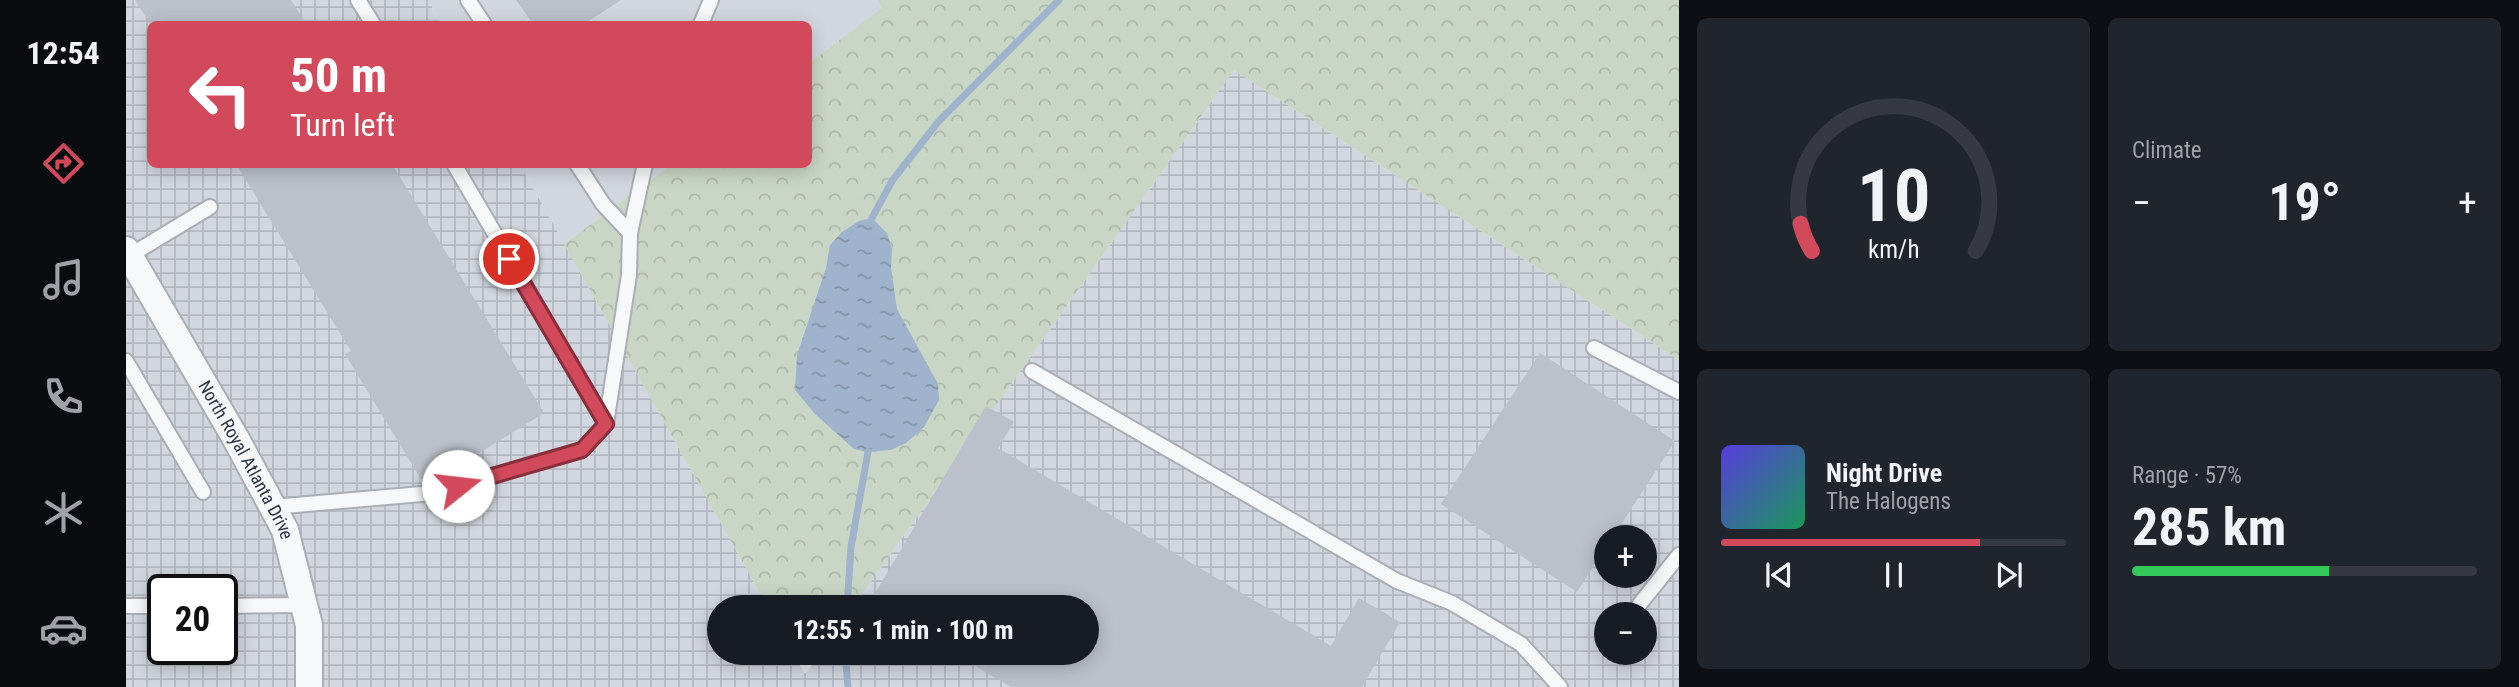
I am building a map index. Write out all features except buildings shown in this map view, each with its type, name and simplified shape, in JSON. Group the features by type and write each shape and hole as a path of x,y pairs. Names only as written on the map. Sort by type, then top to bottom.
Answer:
{"street":[{"name":"North Royal Atlanta Drive","path":"128,253 236,439 285,530 309,625 309,687"}],"lane":[{"path":"358,0 371,21"},
{"path":"468,0 482,21"},
{"path":"702,21 711,0"},
{"path":"456,168 606,424"},
{"path":"580,168 603,204 630,233"},
{"path":"273,507 433,493 582,450 606,424 629,275 630,233 644,168"},
{"path":"128,253 210,207"},
{"path":"1594,348 1679,392"},
{"path":"126,361 203,492"},
{"path":"1032,371 1396,581 1452,603 1498,630 1521,644 1560,687"},
{"path":"1641,602 1679,555"},
{"path":"238,606 304,605"},
{"path":"126,606 147,606"}],"shaded area":[{"path":"126,0 428,0 439,21 147,21 147,168 522,168 761,595 707,595 707,665 800,665 805,674 812,665 1099,665 1099,595 862,595 1234,70 1679,360 1679,687 126,687"},
{"path":"428,0 878,0 883,8 812,61 812,21 439,21"},
{"path":"522,168 667,168 564,244"}],"green space":[{"path":"878,0 1679,0 1679,360 1234,70 862,595 761,595 564,244 667,168 812,168 812,61 882,8"}],"water":[{"path":"872,218 887,233 892,249 891,268 897,309 938,384 939,400 924,427 906,443 891,450 868,452 854,449 815,414 795,390 797,355 826,268 830,245 842,232 859,221"}],"waterway":[{"path":"872,218 892,181 938,122 1059,0"},
{"path":"848,595 851,547 868,452"},
{"path":"846,665 848,687"}],"route":[{"path":"458,486 582,450 606,424 509,259"}]}
